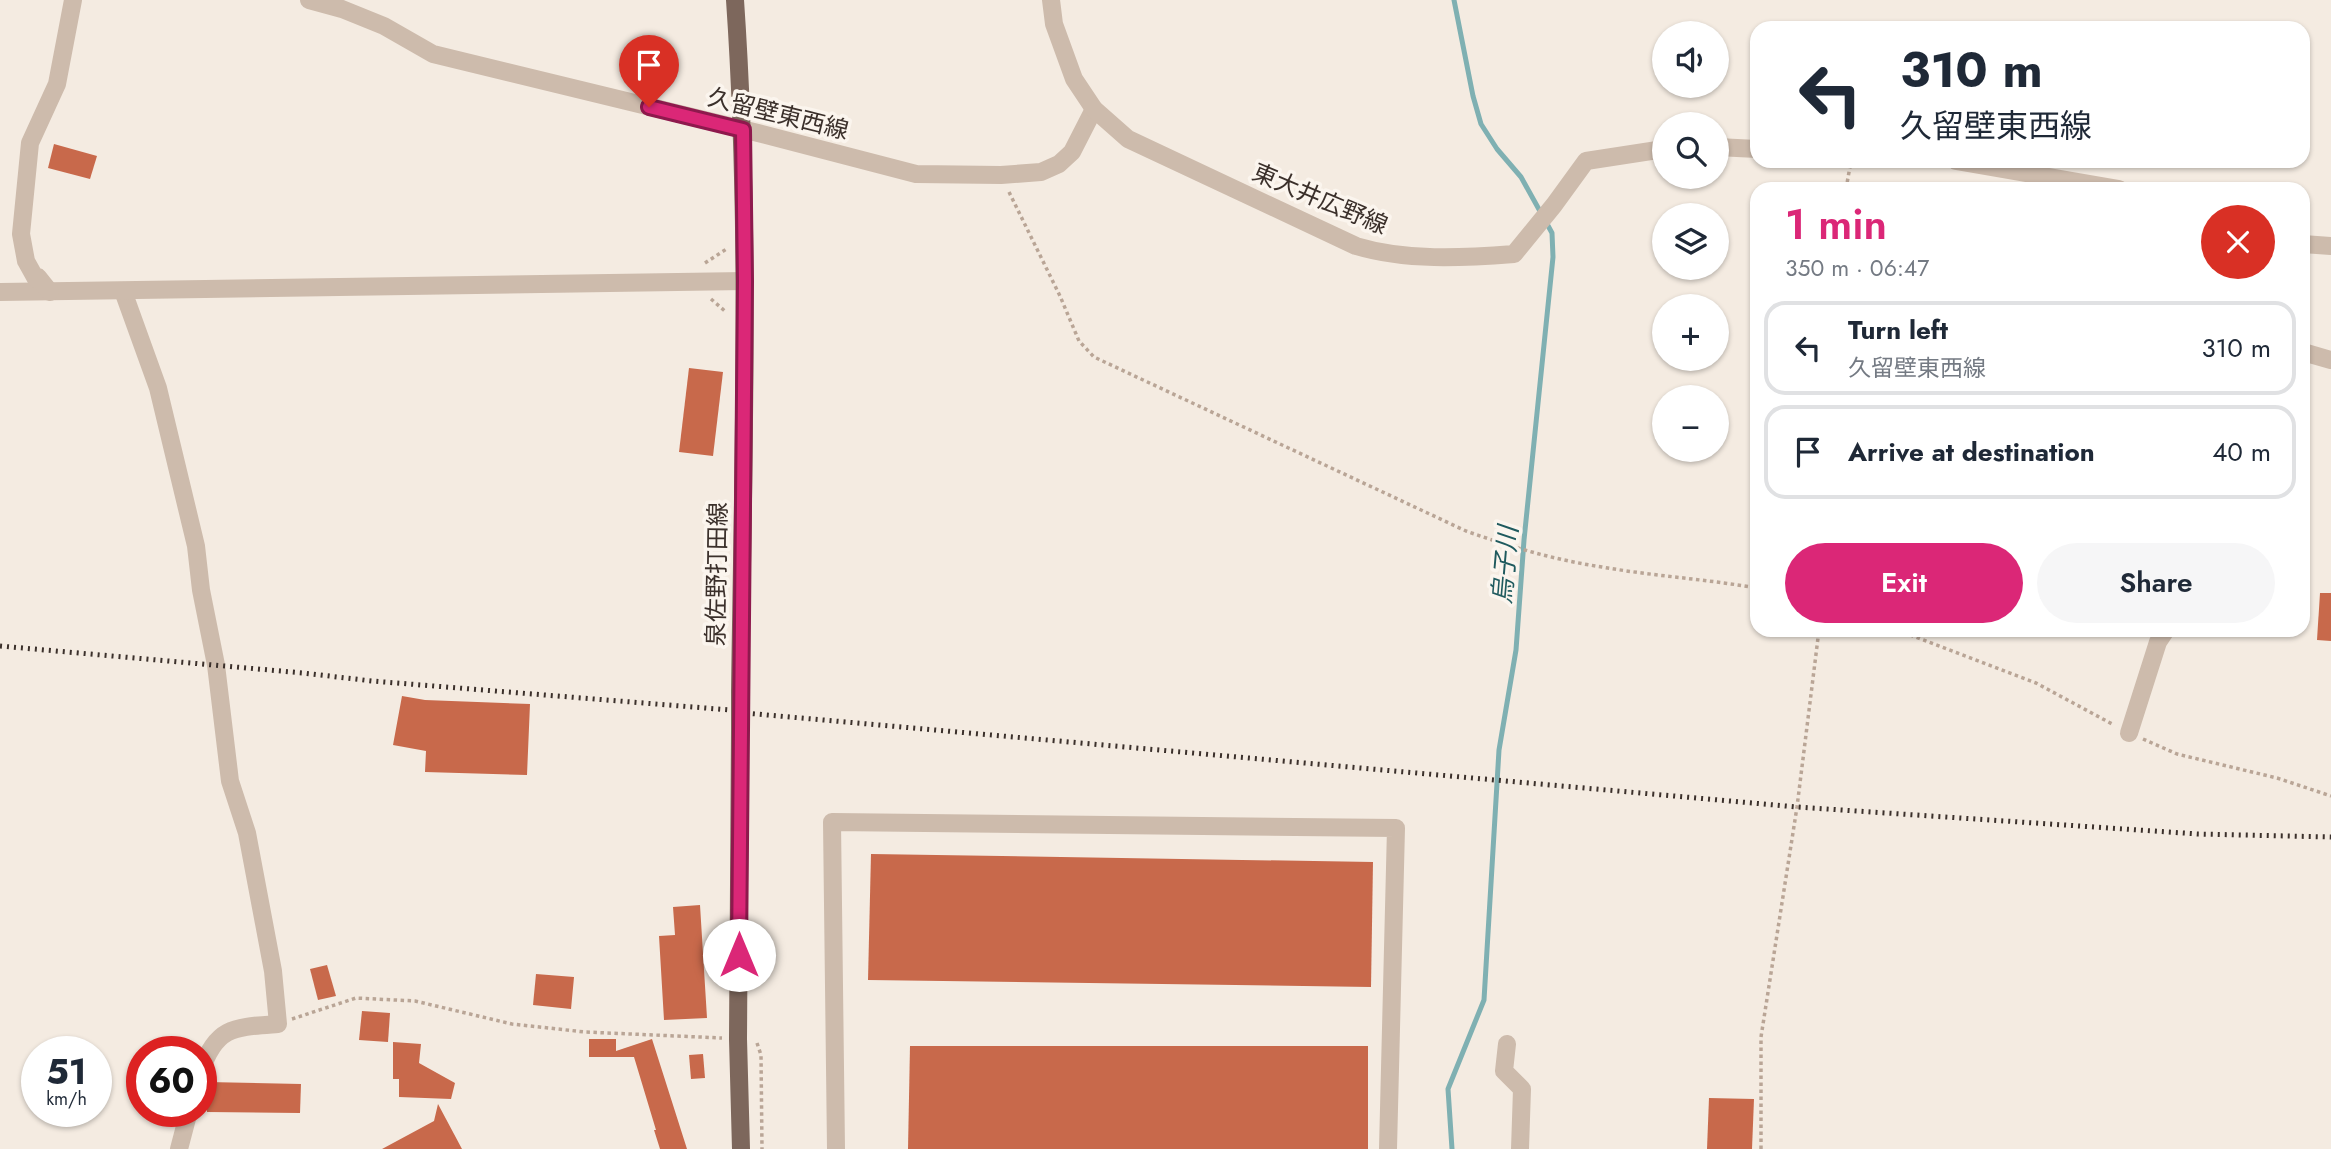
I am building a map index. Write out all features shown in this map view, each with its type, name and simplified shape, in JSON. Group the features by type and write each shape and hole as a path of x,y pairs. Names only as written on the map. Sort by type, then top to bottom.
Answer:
{"main road":[{"name":"泉佐野打田線","path":"735,0 743,130 745,281 738,1039 741,1149"}],"street":[{"path":"50,292 38,277 36,279 26,261 21,234 30,143 57,85 73,0"},
{"name":"久留壁東西線","path":"309,0 384,26 433,54 916,174 1001,175 1041,172 1059,164 1072,152 1094,109"},
{"name":"東大井広野線","path":"1051,0 1054,24 1074,79 1094,109 1128,139 1356,246 1384,254 1514,254 1586,161 1652,151"},
{"path":"1729,148 1750,149"},
{"path":"1997,168 2078,182"},
{"path":"2310,244 2331,246"},
{"path":"0,292 745,281"},
{"path":"123,291 158,388 196,546 201,590 216,665 230,781 247,833 273,971 278,1024 237,1027 217,1041"},
{"path":"2310,354 2331,360"},
{"path":"2129,733 2161,637"},
{"path":"836,1149 832,822 1396,828 1388,1149"},
{"path":"1507,1044 1504,1071 1522,1089 1520,1149"},
{"path":"179,1149 185,1127"}],"path":[{"path":"1001,175 1079,341 1094,357 1466,531 1507,546 1603,568 1698,578 1750,587"},
{"path":"704,293 729,314"},
{"path":"1762,1149 1760,1037 1797,807 1818,637"},
{"path":"1915,637 2036,683 2129,733 2177,754 2277,778 2331,796"},
{"path":"278,1024 356,998 415,1001 512,1024 585,1032 738,1039"}],"building":[{"path":"54,144 97,156 90,179 48,168"},
{"path":"689,368 723,372 713,456 679,452"},
{"path":"2320,593 2331,593 2331,641 2317,640"},
{"path":"402,696 425,700 530,704 527,775 425,772 426,751 393,745"},
{"path":"871,854 1373,862 1371,987 868,980"},
{"path":"700,905 707,1018 664,1020 659,936 675,935 673,907"},
{"path":"327,965 336,996 318,1000 310,969"},
{"path":"536,974 574,977 571,1009 533,1005"},
{"path":"362,1011 390,1013 388,1042 359,1040"},
{"path":"589,1039 616,1039 616,1051 652,1039 687,1149 660,1149 634,1057 589,1057"},
{"path":"393,1042 421,1044 419,1063 455,1083 451,1099 399,1097 399,1079 393,1079"},
{"path":"910,1046 1368,1046 1368,1149 908,1149"},
{"path":"703,1054 705,1078 691,1079 689,1055"},
{"path":"217,1082 301,1084 300,1113 217,1112"},
{"path":"1709,1098 1754,1099 1752,1149 1707,1149"},
{"path":"438,1104 462,1149 382,1149 434,1121"}],"waterway":[{"name":"烏子川","path":"1454,0 1481,124 1497,149 1521,177 1541,213"},
{"name":"烏子川","path":"1452,1149 1448,1089 1484,1000 1499,750 1516,650 1524,540 1553,257 1552,233 1546,222"}],"railway":[{"path":"0,646 1797,807 2198,834 2331,837"}],"route":[{"path":"649,107 743,130 745,281 739,955"}]}
